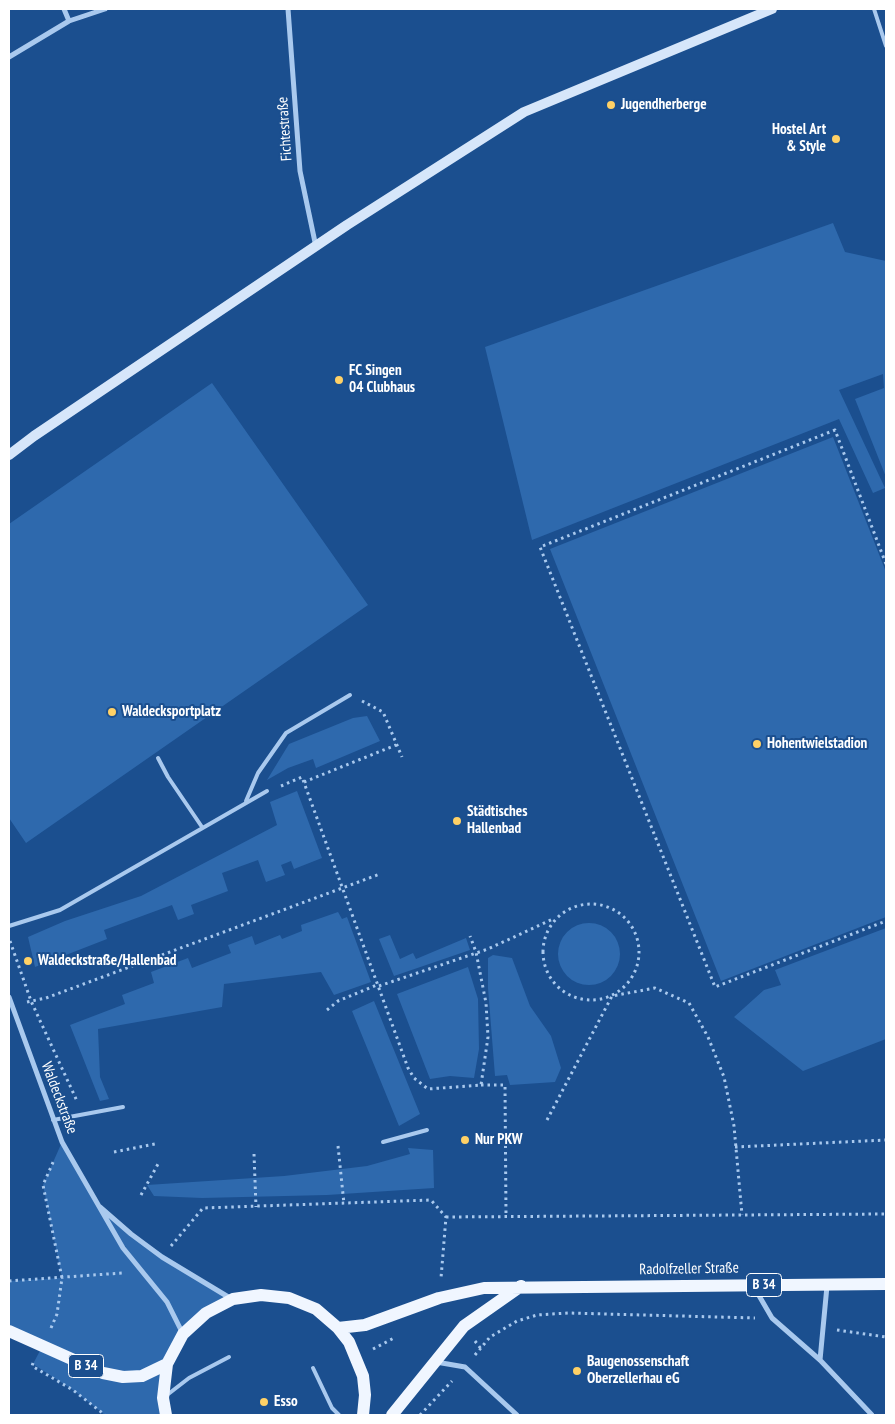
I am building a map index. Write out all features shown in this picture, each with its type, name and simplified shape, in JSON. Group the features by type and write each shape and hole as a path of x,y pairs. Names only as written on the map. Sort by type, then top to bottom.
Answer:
{"main road":[{"path":"9,455 34,436 316,247 524,112 772,9"},
{"name":"Radolfzeller Straße","path":"338,1328 365,1325 448,1296 484,1288 521,1286 886,1284"},
{"path":"392,1415 464,1326 521,1286"},
{"path":"166,1415 163,1398 167,1364 183,1334 206,1313 233,1299 261,1295 289,1298 316,1309 338,1328 349,1342 363,1376 362,1415"},
{"name":"B 34","path":"9,1331 103,1373 123,1378 142,1376 167,1364"}],"street":[{"path":"64,9 69,21"},
{"path":"9,57 69,21 105,9"},
{"name":"Fichtestraße","path":"288,9 300,171 316,247"},
{"name":"Waldeckstraße","path":"9,997 62,1142 123,1248 167,1302 183,1334"},
{"name":"Waldeckstraße","path":"96,1203 131,1234 162,1257 233,1299"},
{"path":"820,1360 828,1284"},
{"path":"753,1285 772,1318 820,1360 872,1415"},
{"path":"436,1362 465,1366 517,1415"}],"lane":[{"path":"874,9 886,46"},
{"path":"246,802 258,773 286,733 350,695"},
{"path":"158,758 202,827"},
{"path":"9,926 60,910 267,791"},
{"path":"53,1120 123,1107"},
{"path":"383,1142 427,1130"},
{"path":"163,1398 189,1378 229,1357"},
{"path":"313,1368 332,1408 339,1415"}],"path":[{"path":"886,564 835,430 540,547 715,987 886,921"},
{"path":"350,695 383,712 402,757"},
{"path":"304,782 396,746"},
{"path":"293,781 302,777 408,1068 414,1078 428,1089 505,1085 506,1217"},
{"path":"46,998 380,874"},
{"path":"327,1010 338,1001 379,985 476,952 555,918 569,908 583,904 599,904 613,908 630,923 639,944 639,959 635,973 626,986 612,996 548,1120"},
{"path":"555,918 546,933 542,949 544,966 552,981 564,992 579,999 596,1000 655,988 689,1003 708,1037 724,1077 736,1147 742,1215"},
{"path":"9,936 31,1001 83,1114"},
{"path":"470,936 476,952 486,1003 488,1037 482,1085"},
{"path":"736,1147 886,1140"},
{"path":"62,1142 43,1185 62,1278"},
{"path":"114,1152 155,1144"},
{"path":"338,1146 344,1204"},
{"path":"254,1154 256,1207"},
{"path":"141,1195 158,1164"},
{"path":"162,1257 203,1208 432,1200 446,1217 886,1214"},
{"path":"9,1281 142,1271"},
{"path":"481,1348 490,1337 517,1321 537,1315 568,1313 772,1318"},
{"path":"420,1415 465,1366"}],"shaded area":[{"path":"833,223 845,252 886,261 886,477 855,399 884,388 883,374 839,390 885,488 873,493 839,419 532,540 485,347"},
{"name":"Waldecksportplatz","path":"212,383 368,605 26,843 9,818 9,524"},
{"name":"Hohentwielstadion","path":"833,437 886,572 886,917 721,981 550,549"},
{"path":"367,716 380,741 316,768 313,759 288,768 267,780 289,744 353,718"},
{"path":"297,791 322,858 294,869 291,861 281,865 285,875 266,882 258,860 222,873 228,891 191,905 194,914 178,920 172,905 104,930 107,939 35,967 28,937 65,921 141,896 277,825 270,802"},
{"path":"338,912 342,919 347,917 371,982 334,995 321,972 224,984 222,1007 98,1029 100,1077 109,1099 100,1101 70,1025 125,1004 122,995 154,983 151,972 188,958 192,968 231,953 228,945 252,936 255,945 280,935 282,939 302,931 301,925"},
{"path":"589,923 606,928 611,932 615,937 620,954 615,971 611,976 606,980 589,985 572,980 567,976 563,971 558,954 563,937 567,932 572,928"},
{"path":"886,928 886,1039 803,1071 734,1017 764,990 781,985 775,970"},
{"path":"390,935 400,959 413,953 416,959 466,938 470,950 394,976 379,939"},
{"path":"493,955 512,958 530,1006 551,1036 561,1068 555,1082 510,1085 507,1075 495,1076 488,988 488,958"},
{"path":"468,967 478,999 479,1049 474,1078 450,1076 430,1079 397,994"},
{"path":"374,1001 420,1114 399,1126 352,1011"},
{"path":"62,1142 96,1203 131,1234 233,1299 206,1313 167,1365 166,1415 105,1415 73,1390 33,1364 43,1345 9,1331 9,1281 62,1278 43,1185"},
{"path":"408,1148 433,1150 434,1188 327,1195 202,1198 154,1196 147,1185 284,1176 367,1166 410,1154"}],"place":[{"name":"Jugendherberge","path":"611,105"},
{"name":"Hostel Art & Style","path":"836,139"},
{"name":"FC Singen 04 Clubhaus","path":"339,380"},
{"name":"Waldecksportplatz","path":"112,712"},
{"name":"Hohentwielstadion","path":"757,744"},
{"name":"Städtisches Hallenbad","path":"457,821"},
{"name":"Waldeckstraße/Hallenbad","path":"28,961"},
{"name":"Nur PKW","path":"465,1140"},
{"name":"Baugenossenschaft Oberzellerhau eG","path":"577,1371"},
{"name":"Esso","path":"264,1402"}]}
